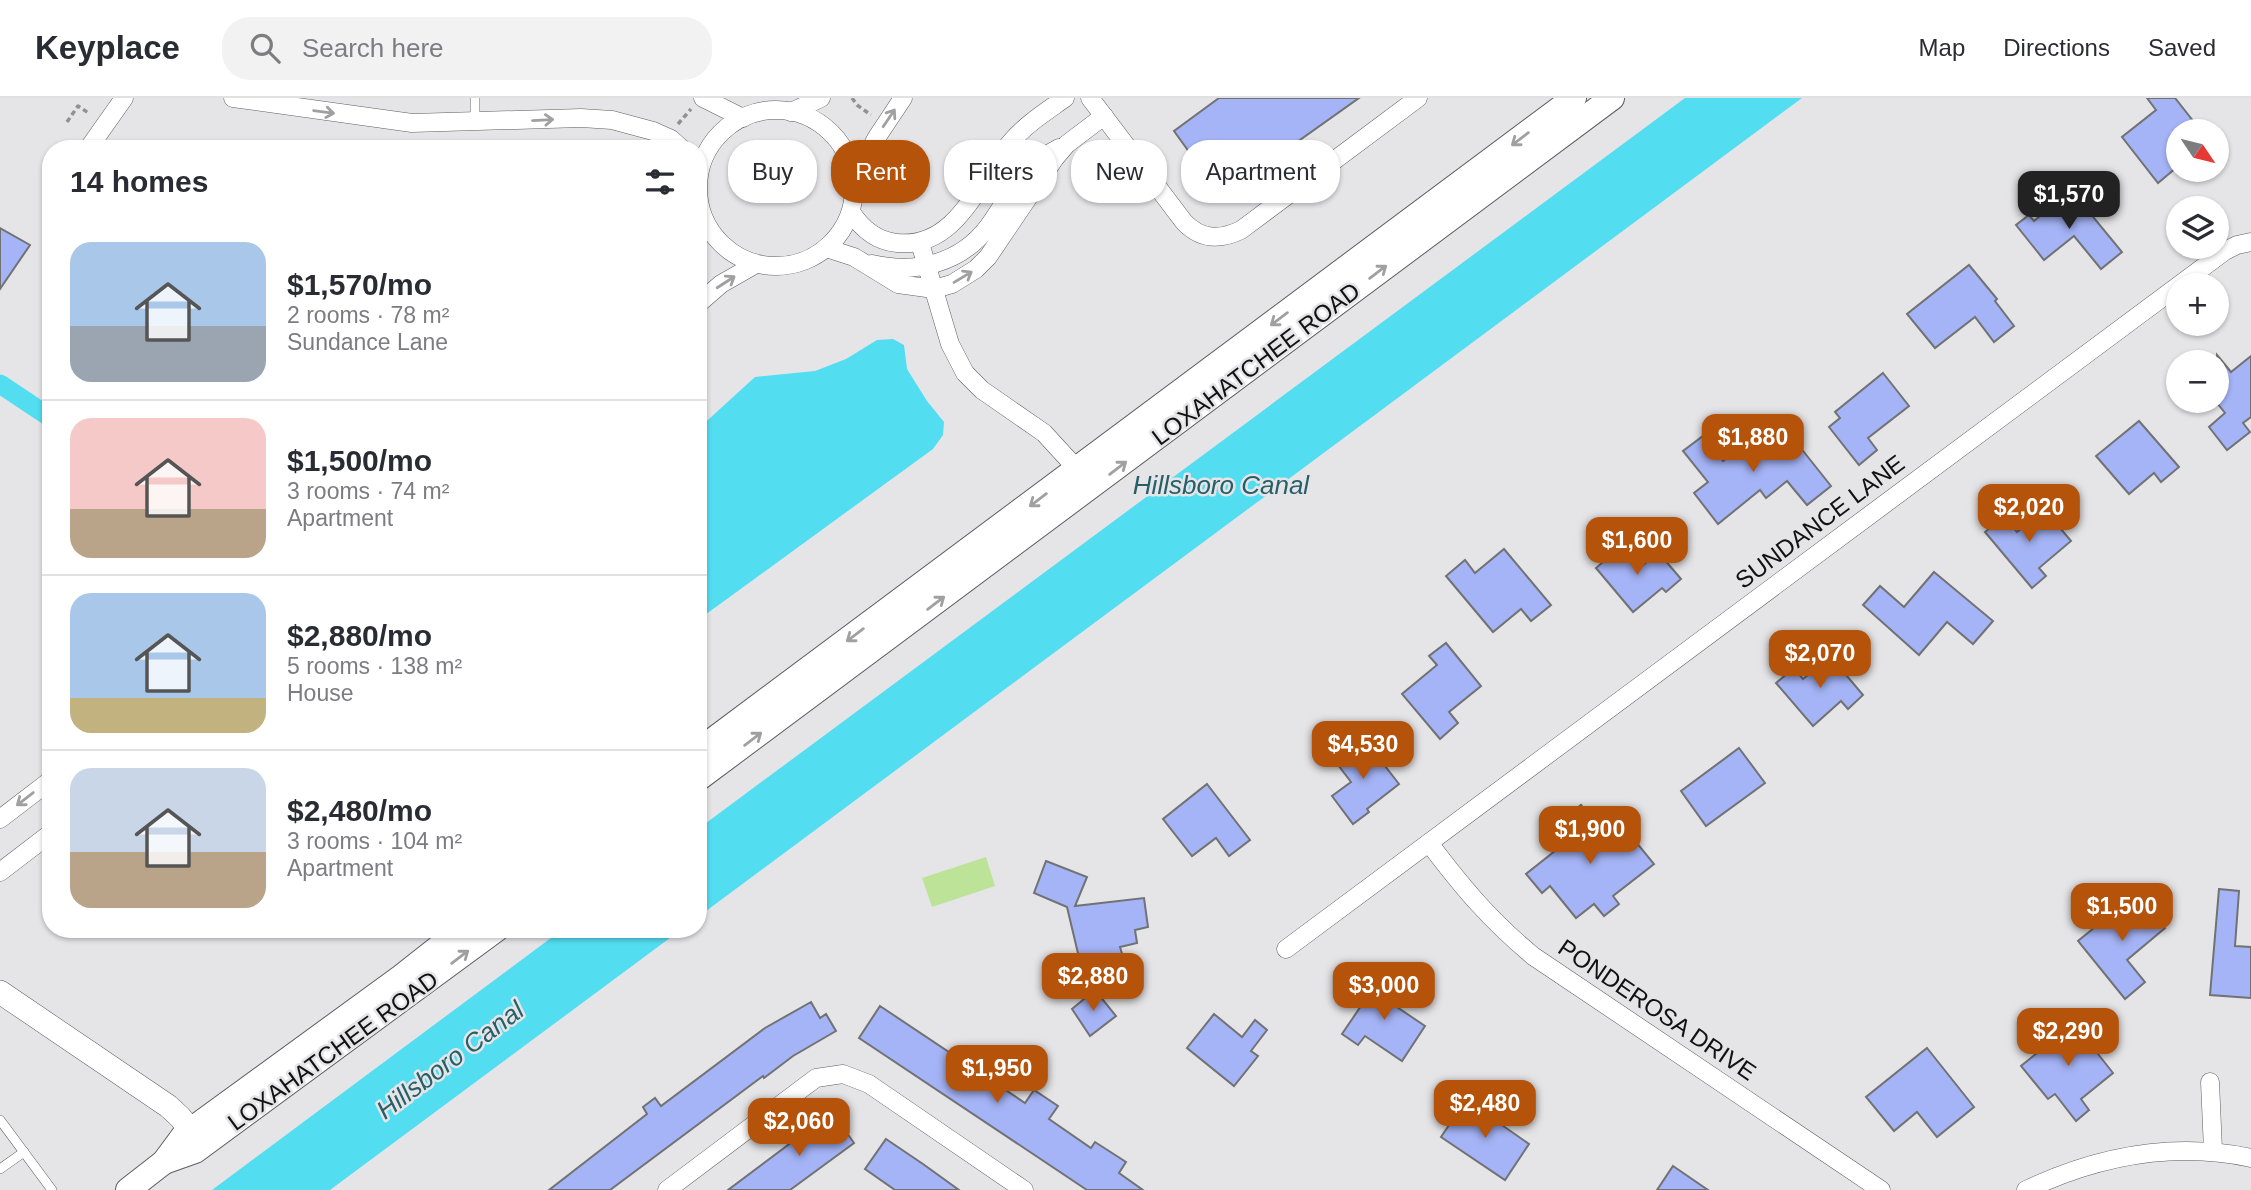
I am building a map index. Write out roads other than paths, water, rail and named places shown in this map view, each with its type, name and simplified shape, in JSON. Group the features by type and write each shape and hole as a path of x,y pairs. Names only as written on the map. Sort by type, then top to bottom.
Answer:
{"main road":[{"name":"LOXAHATCHEE ROAD","path":"707,744 1079,470 1574,98"},
{"name":"LOXAHATCHEE ROAD","path":"707,772 1612,98"},
{"name":"LOXAHATCHEE ROAD","path":"197,1138 451,938"},
{"name":"LOXAHATCHEE ROAD","path":"128,1190 164,1162 184,1135 197,1138 484,938"}],"street":[{"path":"94,140 124,98"},
{"path":"233,98 394,122 612,120 653,131 672,140"},
{"path":"791,112 821,98"},
{"path":"876,140 903,98"},
{"path":"1014,140 1022,130 1065,98"},
{"path":"1090,98 1184,222 1197,233 1214,237 1241,230 1418,98"},
{"path":"699,102 743,118"},
{"path":"707,154 714,141 730,125 765,112 791,112 820,123 836,140"},
{"path":"1057,154 1104,116"},
{"path":"707,222 724,245 744,259 756,264 781,267 806,260 826,248 840,232 851,212 852,203"},
{"path":"851,212 864,230 881,240 900,244 920,243 941,233 967,203"},
{"path":"865,263 901,269 927,266 953,257 976,240 1010,203"},
{"path":"826,248 865,263 898,284 934,289 960,280 983,263 1017,203"},
{"name":"SUNDANCE LANE","path":"1286,948 2225,251 2251,242"},
{"path":"920,243 954,353 965,373 982,390 1053,440 1079,470"},
{"path":"707,296 721,284 756,264"},
{"path":"0,819 42,787"},
{"path":"0,872 42,840"},
{"name":"PONDEROSA DRIVE","path":"1429,843 1467,894 1533,956 1881,1190"},
{"path":"0,992 168,1106 197,1138"},
{"path":"667,1190 816,1078 843,1074 869,1084 1024,1190"},
{"path":"2210,1082 2213,1150"},
{"path":"2026,1190 2059,1174 2144,1152 2213,1150 2251,1158"}],"lane":[{"path":"475,98 475,122"},
{"path":"0,1120 52,1190"},
{"path":"0,1169 24,1152"}],"water":[{"name":"Hillsboro Canal","path":"1685,98 1802,98 707,910 707,822"},
{"path":"893,339 904,345 907,369 944,422 943,435 933,449 707,613 707,421 755,377 815,371 846,359 877,340"},
{"name":"Hillsboro Canal","path":"551,938 670,938 330,1190 212,1190"}],"waterway":[{"path":"0,384 42,412"}]}
